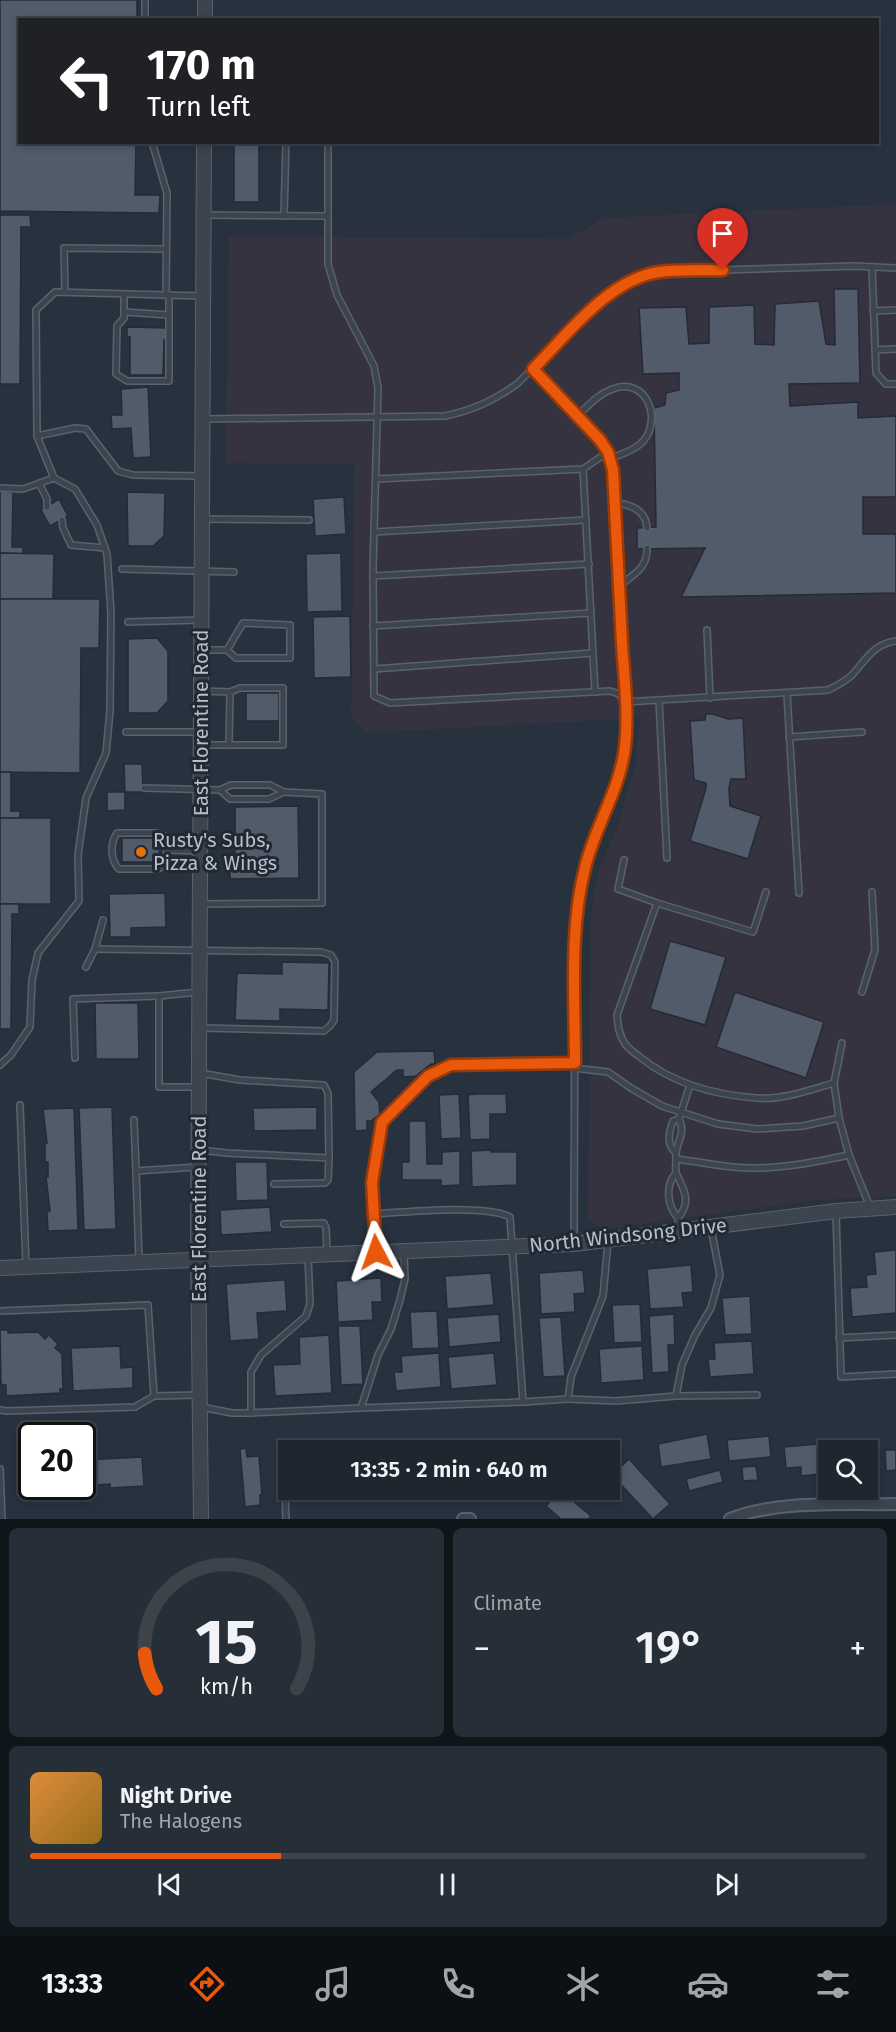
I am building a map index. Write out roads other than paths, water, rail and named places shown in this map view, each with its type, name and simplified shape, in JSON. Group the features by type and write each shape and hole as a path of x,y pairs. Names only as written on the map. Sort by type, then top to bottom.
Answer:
{"street":[{"path":"205,0 205,18"},
{"name":"East Florentine Road","path":"201,1519 198,1149 204,144"},
{"name":"North Windsong Drive","path":"0,1268 574,1244 608,1240 678,1224 710,1226 836,1211 896,1207"},
{"path":"730,1519 745,1513 780,1507 896,1504"},
{"path":"463,1519 470,1519"}],"lane":[{"path":"145,0 145,18"},
{"path":"124,294 124,318 117,326 116,374 127,381 169,381 167,193 153,144"},
{"path":"285,216 286,144"},
{"path":"328,144 328,264 337,295 374,366 378,388 373,576 374,696 390,703 610,691 619,694 625,702"},
{"path":"204,215 328,216"},
{"path":"65,292 64,248 166,249"},
{"path":"872,267 876,373 886,384 896,384"},
{"path":"203,419 445,416 472,410 502,395 533,369 606,296 635,280 658,272 896,268"},
{"path":"0,1065 11,1055 30,1027 32,980 38,953 79,901 78,855 86,798 106,753 110,711 111,613 107,554 97,525 75,489 54,478 37,436 36,310 55,292 204,296"},
{"path":"873,311 896,310"},
{"path":"124,312 169,315"},
{"path":"875,351 896,349"},
{"path":"533,369 600,440 610,459 625,702 626,746 621,772 595,836 585,869 578,906 575,950 574,1244"},
{"path":"577,416 609,390 623,386 632,387 640,390 645,396 651,409 648,435 639,446 610,459"},
{"path":"37,436 75,428 86,429 118,471 133,475 202,476"},
{"path":"376,478 583,469 608,452"},
{"path":"583,469 595,692"},
{"path":"0,488 23,489 54,478"},
{"path":"39,483 47,499 53,503"},
{"path":"46,507 47,499"},
{"path":"614,502 628,504 641,511 647,521 647,528"},
{"path":"202,519 309,520"},
{"path":"62,520 71,545 105,548"},
{"path":"374,532 586,520"},
{"path":"56,523 63,528"},
{"path":"619,586 638,571 647,558 647,548"},
{"path":"373,576 589,564"},
{"path":"122,569 234,572"},
{"path":"374,626 591,613"},
{"path":"128,621 202,620"},
{"path":"201,650 228,650 236,658 290,658 290,625 243,623 228,650"},
{"path":"707,630 710,698"},
{"path":"625,702 828,690 844,682 871,651 888,642 896,641"},
{"path":"374,669 593,653"},
{"path":"126,732 201,738 229,745 283,745 283,688 240,688 231,692 201,691"},
{"path":"229,745 231,692"},
{"path":"787,694 799,893"},
{"path":"659,700 667,858"},
{"path":"789,737 862,732"},
{"path":"144,788 220,790 231,785 270,784 284,792 322,794 322,903 200,904"},
{"path":"220,790 230,799 269,799 284,792"},
{"path":"117,833 156,833 165,836 167,850 165,866 157,869 119,869 114,864 112,845 117,833"},
{"path":"167,850 200,851"},
{"path":"624,860 618,889 753,932 766,892"},
{"path":"862,992 874,950 872,892"},
{"path":"657,903 617,1015 618,1031 627,1046 674,1080 707,1090 758,1098 792,1095 834,1083"},
{"path":"86,967 95,949 103,920"},
{"path":"95,949 321,951 331,955 335,962 334,1020 324,1031 199,1028"},
{"path":"75,1058 73,999 199,992"},
{"path":"159,996 159,1087 199,1080 324,1085 328,1093 328,1180 325,1183 273,1184"},
{"path":"842,1043 834,1083 839,1118 849,1155 870,1208"},
{"path":"376,1252 372,1182 382,1122 428,1076 451,1065 574,1066 608,1072 662,1106 718,1124 757,1129 803,1126 839,1118"},
{"path":"675,1155 683,1128 679,1119 690,1085"},
{"path":"20,1105 26,1268"},
{"path":"678,1224 685,1209 684,1192 681,1179 676,1173 675,1155 669,1141 673,1121 679,1119"},
{"path":"134,1120 140,1263"},
{"path":"198,1149 227,1153 329,1158"},
{"path":"675,1155 733,1167 775,1167 807,1164 849,1155"},
{"path":"136,1171 198,1167"},
{"path":"676,1173 669,1185 669,1201 678,1224"},
{"path":"374,1214 500,1211 510,1216 523,1402"},
{"path":"836,1211 841,1377 896,1374"},
{"path":"284,1224 324,1223 327,1254"},
{"path":"676,1396 682,1365 695,1335 711,1308 720,1275 710,1226"},
{"path":"568,1400 571,1377 603,1296 608,1240"},
{"path":"361,1408 378,1355 392,1329 400,1300 405,1279 404,1251"},
{"path":"251,1413 251,1372 261,1355 306,1316 310,1304 308,1255"},
{"path":"0,1311 148,1305 154,1396"},
{"path":"839,1338 896,1335"},
{"path":"0,1410 135,1407 154,1396 200,1401 232,1413 251,1413 568,1400 616,1401 676,1396 757,1395"},
{"path":"0,1469 2,1519"},
{"path":"285,1500 286,1519"}],"place":[{"name":"Rusty's Subs, Pizza & Wings","path":"141,852"}]}
